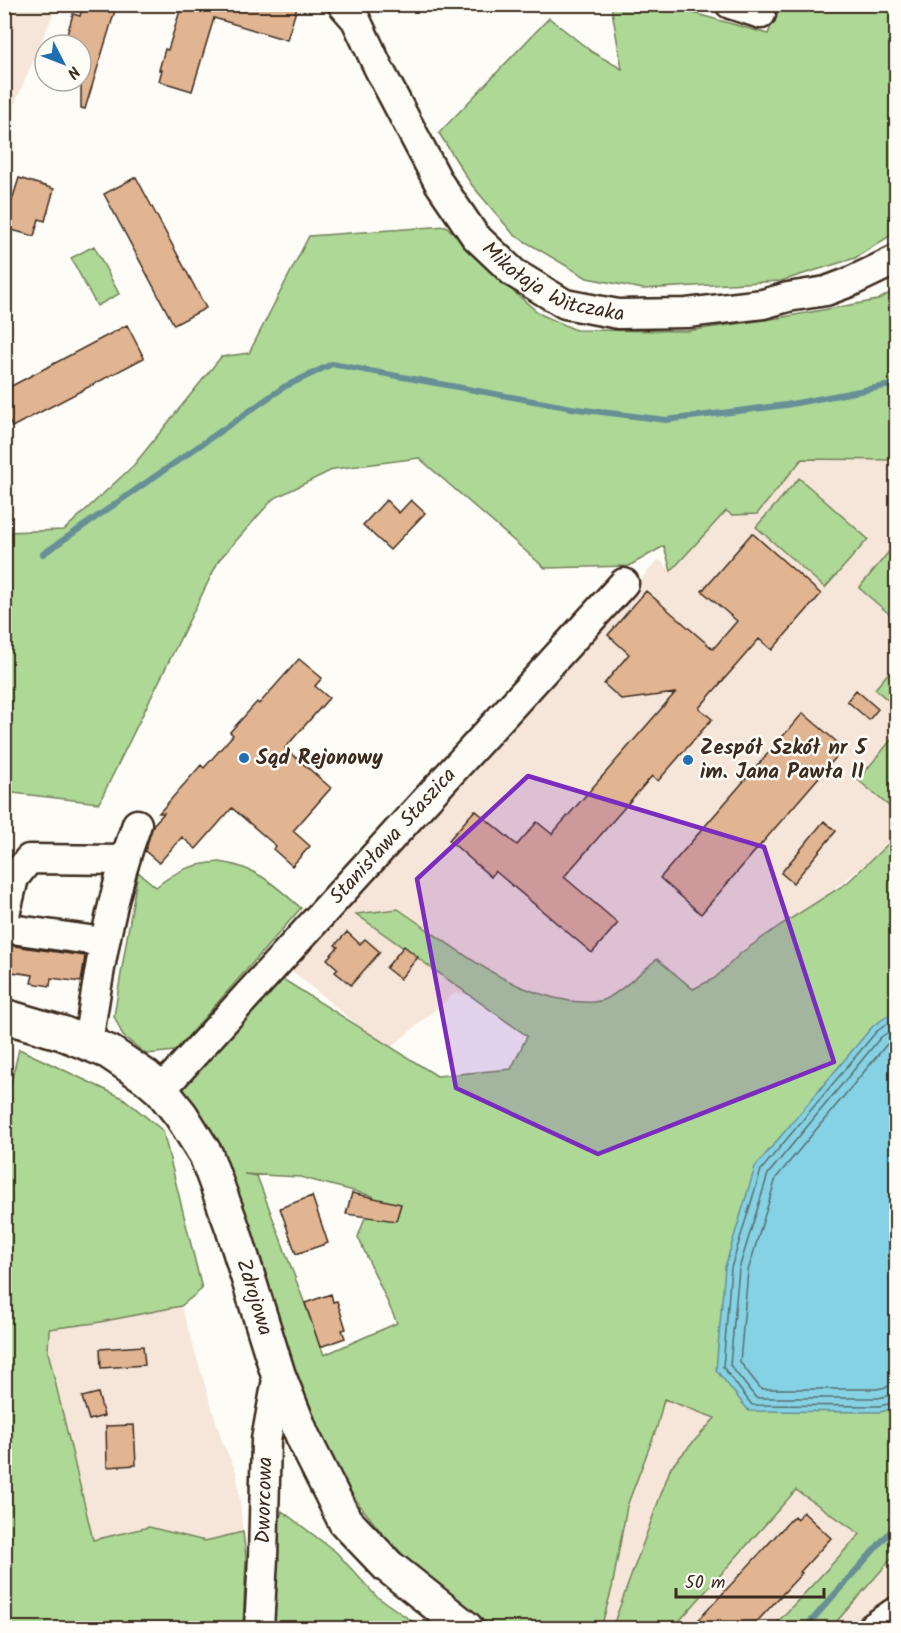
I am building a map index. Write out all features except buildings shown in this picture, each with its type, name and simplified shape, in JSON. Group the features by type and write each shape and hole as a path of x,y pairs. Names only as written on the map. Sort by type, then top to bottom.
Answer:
{"main road":[{"name":"Zdrojowa","path":"4,1016 62,1032 109,1052 161,1090 181,1115 206,1155 233,1229 278,1374 303,1437 345,1521 388,1566 466,1629"}],"street":[{"name":"Mikołaja Witczaka","path":"342,4 356,20 439,183 475,236 514,273 565,304 618,314 687,313 763,304 788,297 826,291 897,260"},
{"path":"730,4 761,14"},
{"name":"Stanisława Staszica","path":"161,1090 624,583"},
{"path":"88,1043 104,942 124,860 137,824"},
{"path":"4,919 14,878 29,859 124,860"},
{"path":"4,928 104,942"},
{"name":"Dworcowa","path":"259,1629 266,1440 278,1374"},
{"path":"872,1629 897,1612"}],"highlighted area":[{"path":"528,776 764,847 834,1062 598,1154 456,1088 417,879"}],"shaded area":[{"path":"5,4 57,5 45,33 33,33 33,61 10,115 4,115"},
{"name":"Zespół Szkół nr 5 im. Jana Pawła II","path":"802,459 896,460 896,840 669,1020 455,993 388,1050 292,971 659,559 671,571 726,510"},
{"path":"181,1306 222,1441 237,1474 243,1532 205,1541 149,1527 93,1540 48,1352 49,1329 95,1323"},
{"path":"663,1399 766,1436 896,1494 772,1628 601,1628 612,1588 627,1506 657,1427"},
{"path":"896,1553 896,1628 831,1628 884,1567"}],"green space":[{"path":"611,5 665,5 768,34 779,5 896,5 896,232 855,258 781,281 643,289 587,278 514,235 471,184 439,133 549,18 592,52 622,69"},
{"path":"446,226 540,314 576,330 687,331 878,300 896,289 896,460 802,459 757,514 732,515 726,511 671,571 664,546 629,566 545,568 419,458 334,469 273,499 219,560 99,803 5,792 4,532 64,530 133,466 221,357 249,353 309,236"},
{"path":"94,246 119,294 97,306 71,258"},
{"path":"799,478 868,539 825,588 756,527"},
{"path":"896,543 896,615 894,618 859,588"},
{"path":"896,664 896,707 875,689"},
{"path":"896,734 896,802 891,808 858,780"},
{"path":"896,838 895,1557 831,1628 772,1628 860,1534 796,1490 673,1628 612,1628 671,1467 715,1418 664,1399 657,1427 627,1506 612,1588 601,1628 493,1628 443,1595 385,1537 358,1503 319,1442 286,1369 231,1173 179,1093 270,971 437,1076 511,1069 527,1036 356,914 398,909 479,965 546,996 570,1001 602,1001 619,991 657,959 693,989 715,978 741,953 847,883","holes":["244,1174 300,1177 373,1196 358,1237 397,1323 324,1355 257,1176"]},
{"path":"220,862 245,868 264,878 301,908 175,1051 146,1054 123,1036 114,1016 138,872 156,887 185,869"},
{"path":"19,1049 123,1098 163,1131 202,1289 181,1306 95,1323 49,1329 48,1352 93,1540 149,1527 205,1541 243,1532 246,1557 243,1628 5,1628 4,1113"},
{"path":"282,1511 336,1552 376,1596 422,1628 274,1628 278,1528"}],"water":[{"path":"896,1010 896,1407 881,1412 749,1411 716,1370 725,1267 755,1167 872,1027"}],"waterway":[{"path":"43,554 284,387 332,364 577,409 666,420 786,405 896,384"},
{"path":"805,1628 896,1525"}],"place":[{"name":"Sąd Rejonowy","path":"244,758"},
{"name":"Zespół Szkół nr 5 im. Jana Pawła II","path":"688,760"}]}
